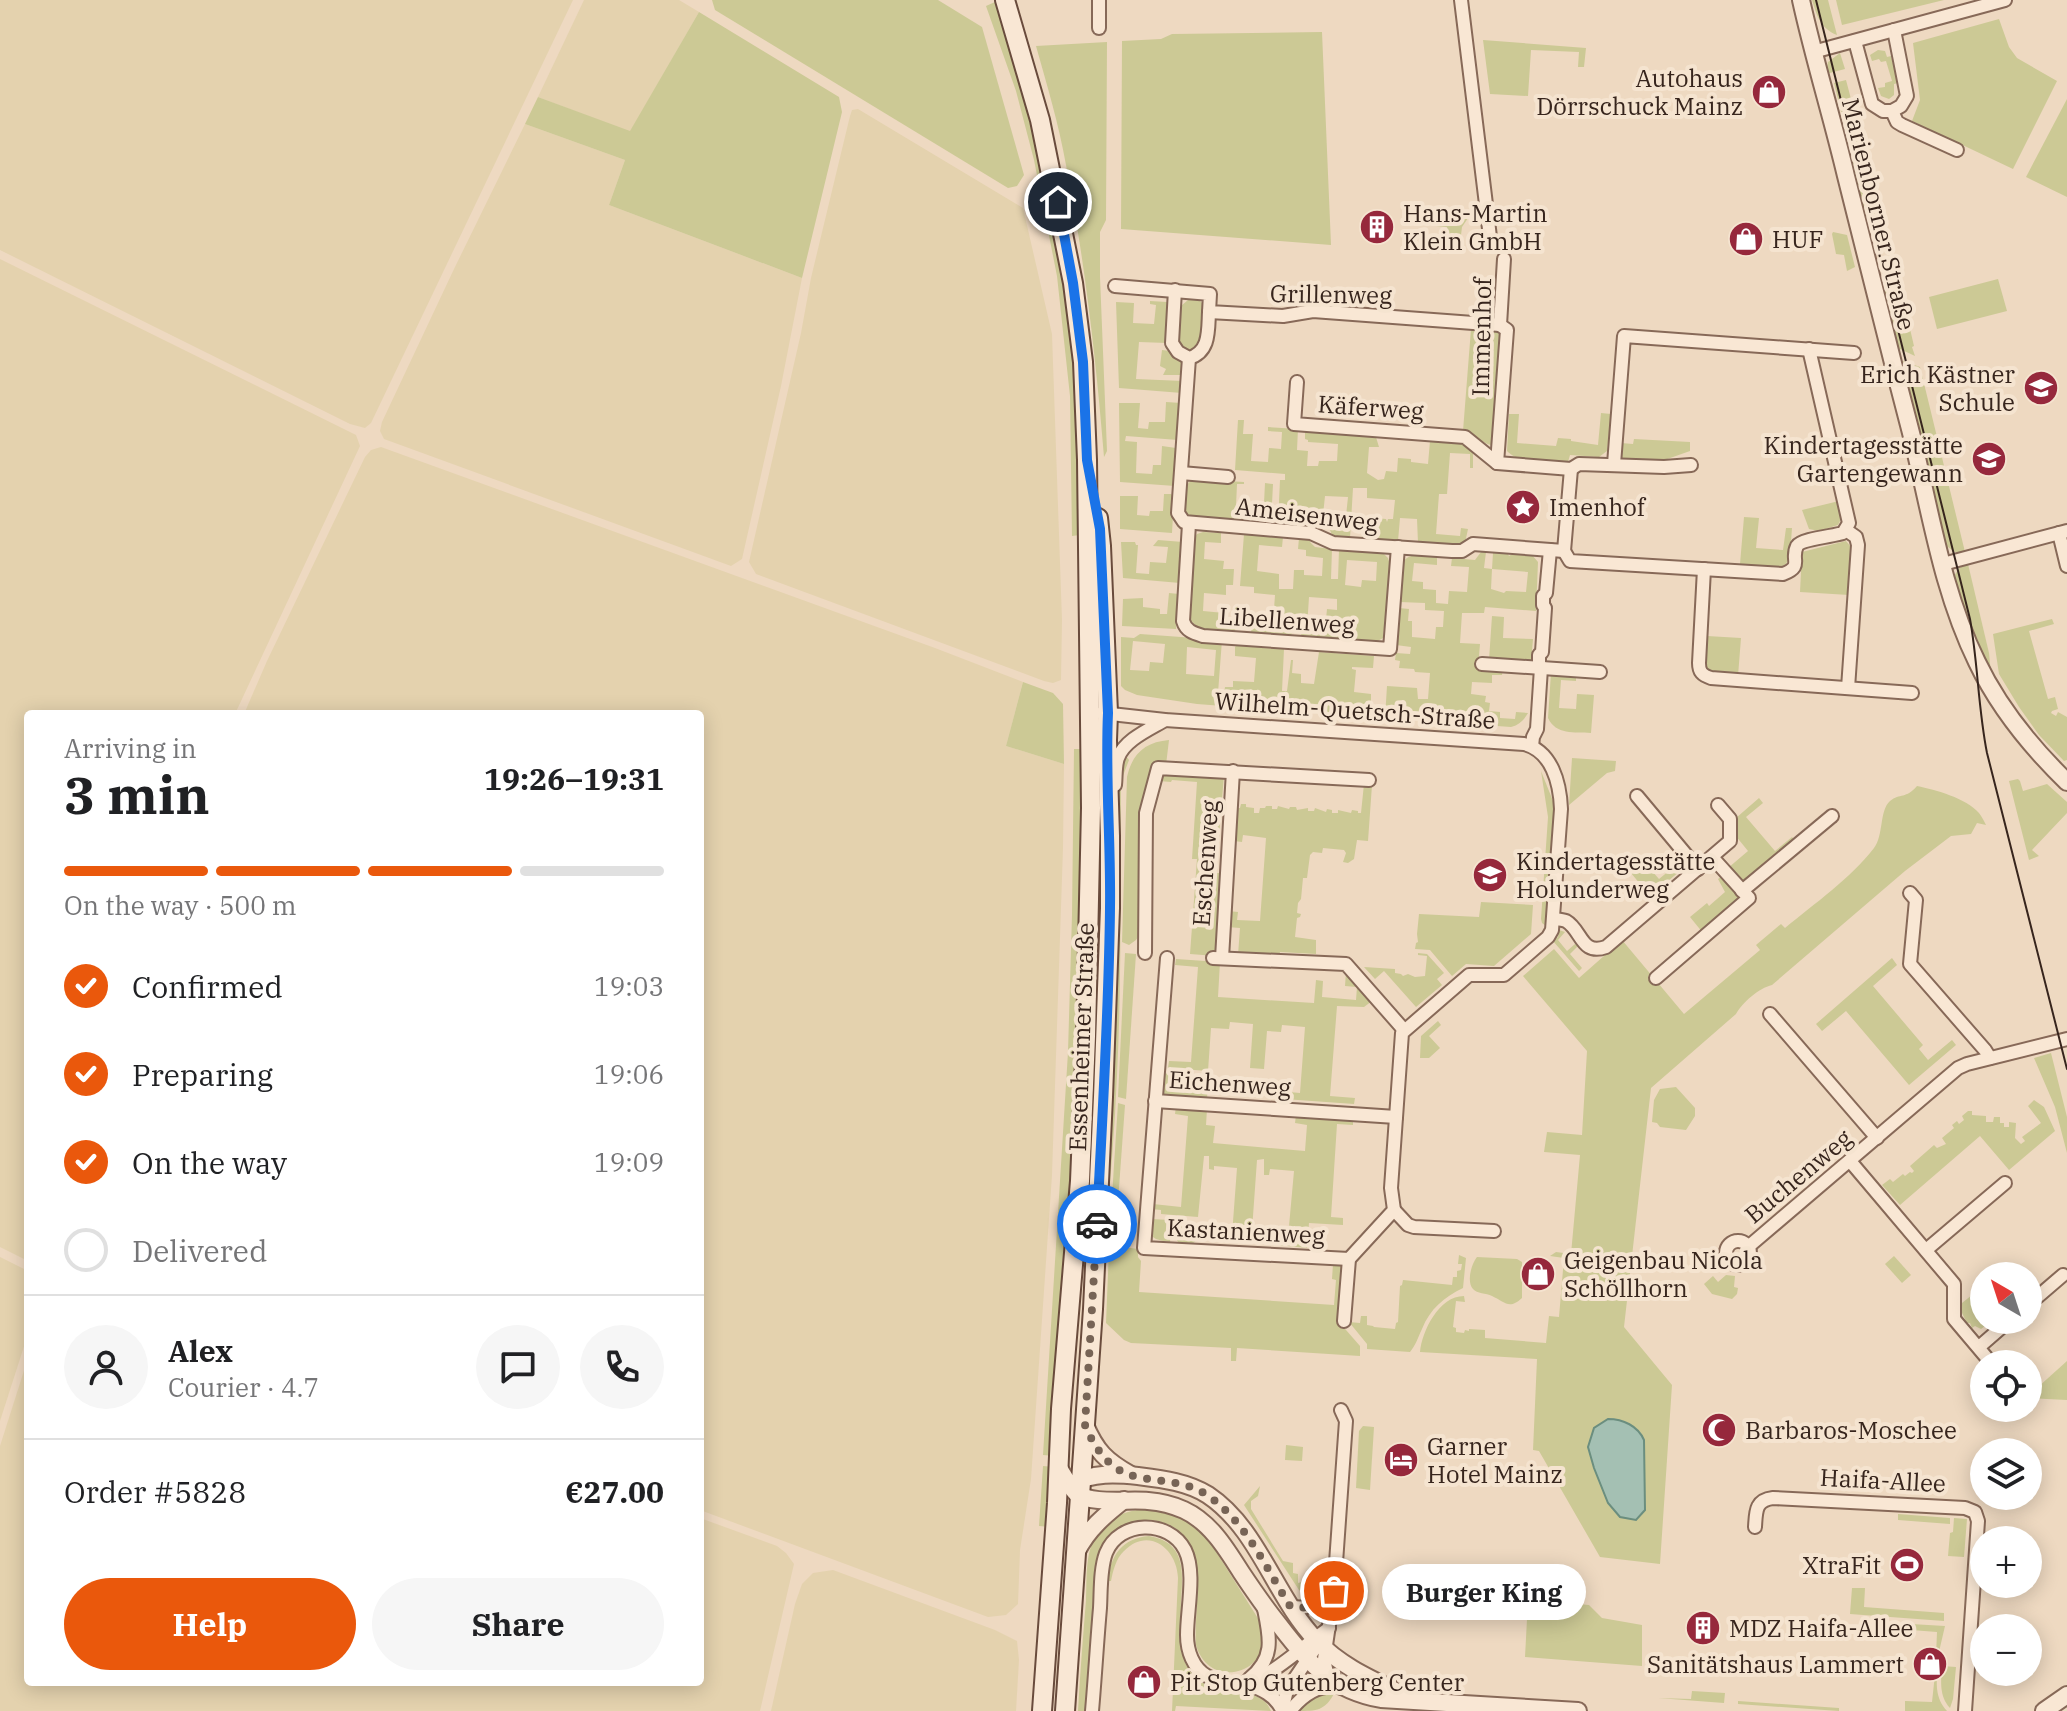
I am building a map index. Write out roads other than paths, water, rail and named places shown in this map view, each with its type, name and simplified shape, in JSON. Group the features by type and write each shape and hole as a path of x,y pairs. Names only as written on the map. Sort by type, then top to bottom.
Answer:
{"main road":[{"name":"Essenheimer Straße","path":"1005,0 1040,120 1073,283 1083,362 1099,712 1080,1181 1061,1409 1042,1711"},
{"name":"Essenheimer Straße","path":"1065,1711 1103,1112 1110,908 1107,740 1099,712"}],"street":[{"path":"1099,0 1099,28"},
{"path":"1461,0 1490,237"},
{"name":"Marienborner Straße","path":"1801,0 1958,618 1987,683 2015,726 2067,782"},
{"path":"1813,52 2005,0"},
{"path":"1855,41 1872,104 1883,111 1892,111 1904,103 1907,91 1894,30"},
{"path":"1892,111 1897,122 1957,150"},
{"name":"Immenhof","path":"1497,463 1507,330 1500,325 1504,259"},
{"path":"1115,286 1175,290 1210,294 1207,338 1203,351 1197,356 1189,358 1178,352 1172,343 1175,290"},
{"name":"Grillenweg","path":"1209,312 1283,316 1313,311 1500,325"},
{"path":"1614,464 1624,336 1854,353"},
{"path":"1571,469 1564,551 1570,561 1783,574 1795,567 1796,549 1801,542 1839,534 1846,530 1849,523 1809,349"},
{"path":"1189,358 1178,513 1189,524"},
{"name":"Käferweg","path":"1297,382 1294,424 1465,437 1497,463"},
{"path":"1497,463 1571,469 1579,464 1691,465"},
{"name":"Ameisenweg","path":"1181,473 1228,477"},
{"name":"Ameisenweg","path":"1189,524 1311,533 1333,543 1462,551 1473,544 1550,550"},
{"name":"Libellenweg","path":"1189,524 1183,621 1190,632 1203,636 1390,649 1398,547"},
{"path":"1846,530 1858,541 1848,688"},
{"path":"1943,564 2063,532 2067,566"},
{"path":"1494,1231 1414,1227 1394,1210 1391,1188 1402,1033 1469,975 1504,975 1552,930 1560,792 1548,762 1536,749 1533,737 1537,729 1539,655 1545,628 1543,596 1546,593 1550,550 1564,551"},
{"path":"1704,569 1699,663 1703,675 1912,693"},
{"path":"1482,664 1600,672"},
{"name":"Wilhelm-Quetsch-Straße","path":"1099,712 1165,720 1393,734 1536,749"},
{"path":"1110,836 1118,757 1139,735 1165,720"},
{"name":"Eschenweg","path":"1145,953 1146,813 1158,768 1369,780"},
{"name":"Eschenweg","path":"1233,771 1218,958 1346,964 1404,1030"},
{"path":"1637,796 1698,869"},
{"path":"1553,919 1567,921 1594,949 1606,947 1730,841 1730,819 1718,805"},
{"path":"1742,891 1832,816"},
{"path":"1656,978 1749,898 1712,857"},
{"path":"1910,893 1916,900 1910,964 1990,1058"},
{"name":"Eichenweg","path":"1167,958 1155,1101 1396,1117"},
{"name":"Buchenweg","path":"1770,1014 1877,1138"},
{"name":"Buchenweg","path":"1748,1247 1958,1068 2067,1039"},
{"name":"Kastanienweg","path":"1155,1101 1144,1248 1349,1259"},
{"path":"1850,1161 1954,1284 1954,1319 1981,1350"},
{"path":"1926,1250 2005,1183"},
{"path":"1344,1321 1349,1259 1394,1210"},
{"path":"2042,1293 2063,1275"},
{"path":"1979,1347 1994,1334"},
{"path":"1092,1711 1105,1554 1119,1537 1134,1529 1160,1529 1181,1544 1189,1560 1187,1633 1192,1659 1199,1670 1215,1680 1229,1684 1262,1678 1319,1644 1329,1628 1334,1591 1346,1421 1341,1410"},
{"path":"1085,1425 1102,1455 1132,1476"},
{"path":"1059,1468 1094,1500 1170,1505 1194,1516 1215,1535 1303,1656 1337,1684 1381,1699 1578,1711"},
{"path":"1057,1503 1077,1487 1110,1475 1175,1482 1208,1495 1229,1512 1241,1527 1290,1606 1319,1644 1355,1670 1419,1702"},
{"name":"Haifa-Allee","path":"1755,1527 1758,1505 1773,1498 1965,1508 1975,1512 1978,1521 1965,1711"},
{"path":"1077,1551 1085,1535 1124,1500"},
{"path":"1290,1606 1311,1606 1322,1602 1334,1591"},
{"path":"1243,1683 1261,1668 1269,1651 1263,1603"},
{"path":"1319,1644 1325,1667 1337,1684"},
{"path":"1282,1711 1287,1690 1303,1656"},
{"path":"1243,1683 1273,1697 1282,1711"},
{"path":"1290,1711 1310,1692 1337,1684"},
{"path":"2044,1711 2067,1695"}],"tram line":[{"path":"1816,0 1970,619 1987,753 2067,1069"}],"place":[{"name":"Autohaus Dörrschuck Mainz","path":"1769,92"},
{"name":"Hans-Martin Klein GmbH","path":"1377,227"},
{"name":"HUF","path":"1746,239"},
{"name":"Erich Kästner Schule","path":"2041,388"},
{"name":"Kindertagesstätte Gartengewann","path":"1989,459"},
{"name":"Imenhof","path":"1523,507"},
{"name":"Kindertagesstätte Holunderweg","path":"1490,875"},
{"name":"Geigenbau Nicola Schöllhorn","path":"1538,1274"},
{"name":"Barbaros-Moschee","path":"1719,1430"},
{"name":"Garner Hotel Mainz","path":"1401,1460"},
{"name":"XtraFit","path":"1907,1565"},
{"name":"Burger King","path":"1334,1591"},
{"name":"MDZ Haifa-Allee","path":"1703,1628"},
{"name":"Sanitätshaus Lammert","path":"1930,1664"},
{"name":"Pit Stop Gutenberg Center","path":"1144,1682"}]}
